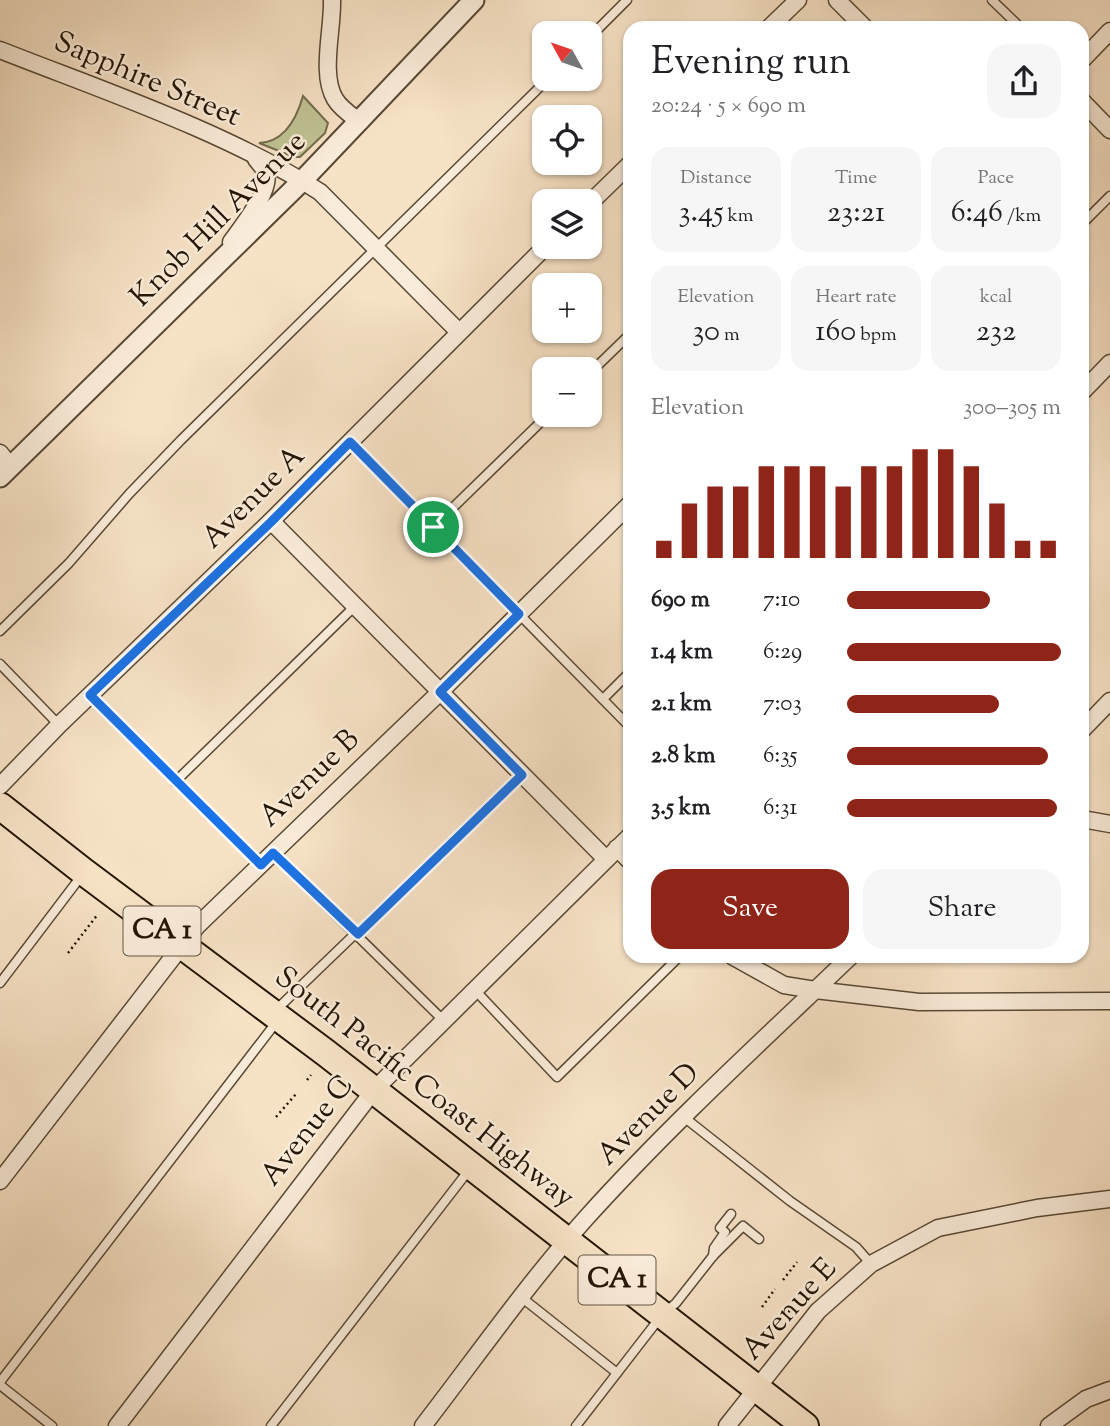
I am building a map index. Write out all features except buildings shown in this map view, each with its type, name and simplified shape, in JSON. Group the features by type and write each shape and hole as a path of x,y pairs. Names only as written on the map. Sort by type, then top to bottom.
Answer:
{"highway":[{"name":"South Pacific Coast Highway","path":"0,806 276,1015 805,1426"}],"street":[{"path":"332,0 333,22 328,76 330,89 340,106 359,122"},
{"name":"Knob Hill Avenue","path":"4,466 215,268 302,181 474,0"},
{"path":"776,21 798,0"},
{"path":"837,0 858,21"},
{"path":"1089,53 1110,31"},
{"name":"Sapphire Street","path":"0,50 208,134 320,192 458,331"},
{"path":"1089,108 1110,130"},
{"path":"215,268 267,184 266,173 255,157"},
{"path":"602,191 623,170"},
{"name":"Avenue A","path":"0,786 59,725 271,522 458,331 533,259"},
{"path":"1089,384 1110,363"},
{"name":"Avenue B","path":"0,1181 197,926 623,511"},
{"path":"271,522 522,775 612,854 623,858"},
{"path":"1089,723 1110,701"},
{"path":"1089,820 1110,824"},
{"name":"Avenue C","path":"117,1426 373,1090 623,843"},
{"path":"745,963 784,985 919,1002 1110,1001"},
{"name":"Avenue D","path":"423,1426 521,1297 604,1199 844,963"},
{"name":"Avenue E","path":"727,1426 818,1311 871,1264 939,1228 1037,1208 1110,1199"},
{"path":"1049,1426 1086,1399 1110,1390"}],"lane":[{"path":"602,25 627,0"},
{"path":"992,0 1014,21"},
{"path":"0,631 69,563 172,449 536,91"},
{"path":"1089,217 1110,196"},
{"path":"602,361 623,341"},
{"path":"433,527 536,427"},
{"path":"350,442 623,720"},
{"path":"175,782 355,606"},
{"path":"0,664 59,725"},
{"path":"603,699 623,679"},
{"path":"90,695 261,865"},
{"path":"52,1426 0,1384 276,1015 522,775"},
{"path":"273,853 443,1020"},
{"path":"0,983 84,872"},
{"path":"474,989 558,1077 673,963"},
{"path":"685,1118 790,1201 856,1247 871,1264"},
{"path":"271,1426 471,1168"},
{"path":"713,1256 714,1248 725,1232 720,1228 731,1214"},
{"path":"576,1426 662,1315 676,1303 713,1256 743,1226 759,1239"},
{"path":"521,1297 617,1373"}],"path":[{"path":"68,953 98,914"},
{"path":"307,1080 311,1075"},
{"path":"276,1117 296,1094"},
{"path":"783,1280 797,1262"},
{"path":"761,1307 775,1290"},
{"path":"790,1312 793,1305"}],"green space":[{"path":"303,96 328,123 325,133 300,157 259,143 268,142 283,133 293,120"}],"route":[{"path":"350,442 433,527 519,614 440,692 522,775 358,934 273,853 261,865 90,695 271,522 350,442"}]}
